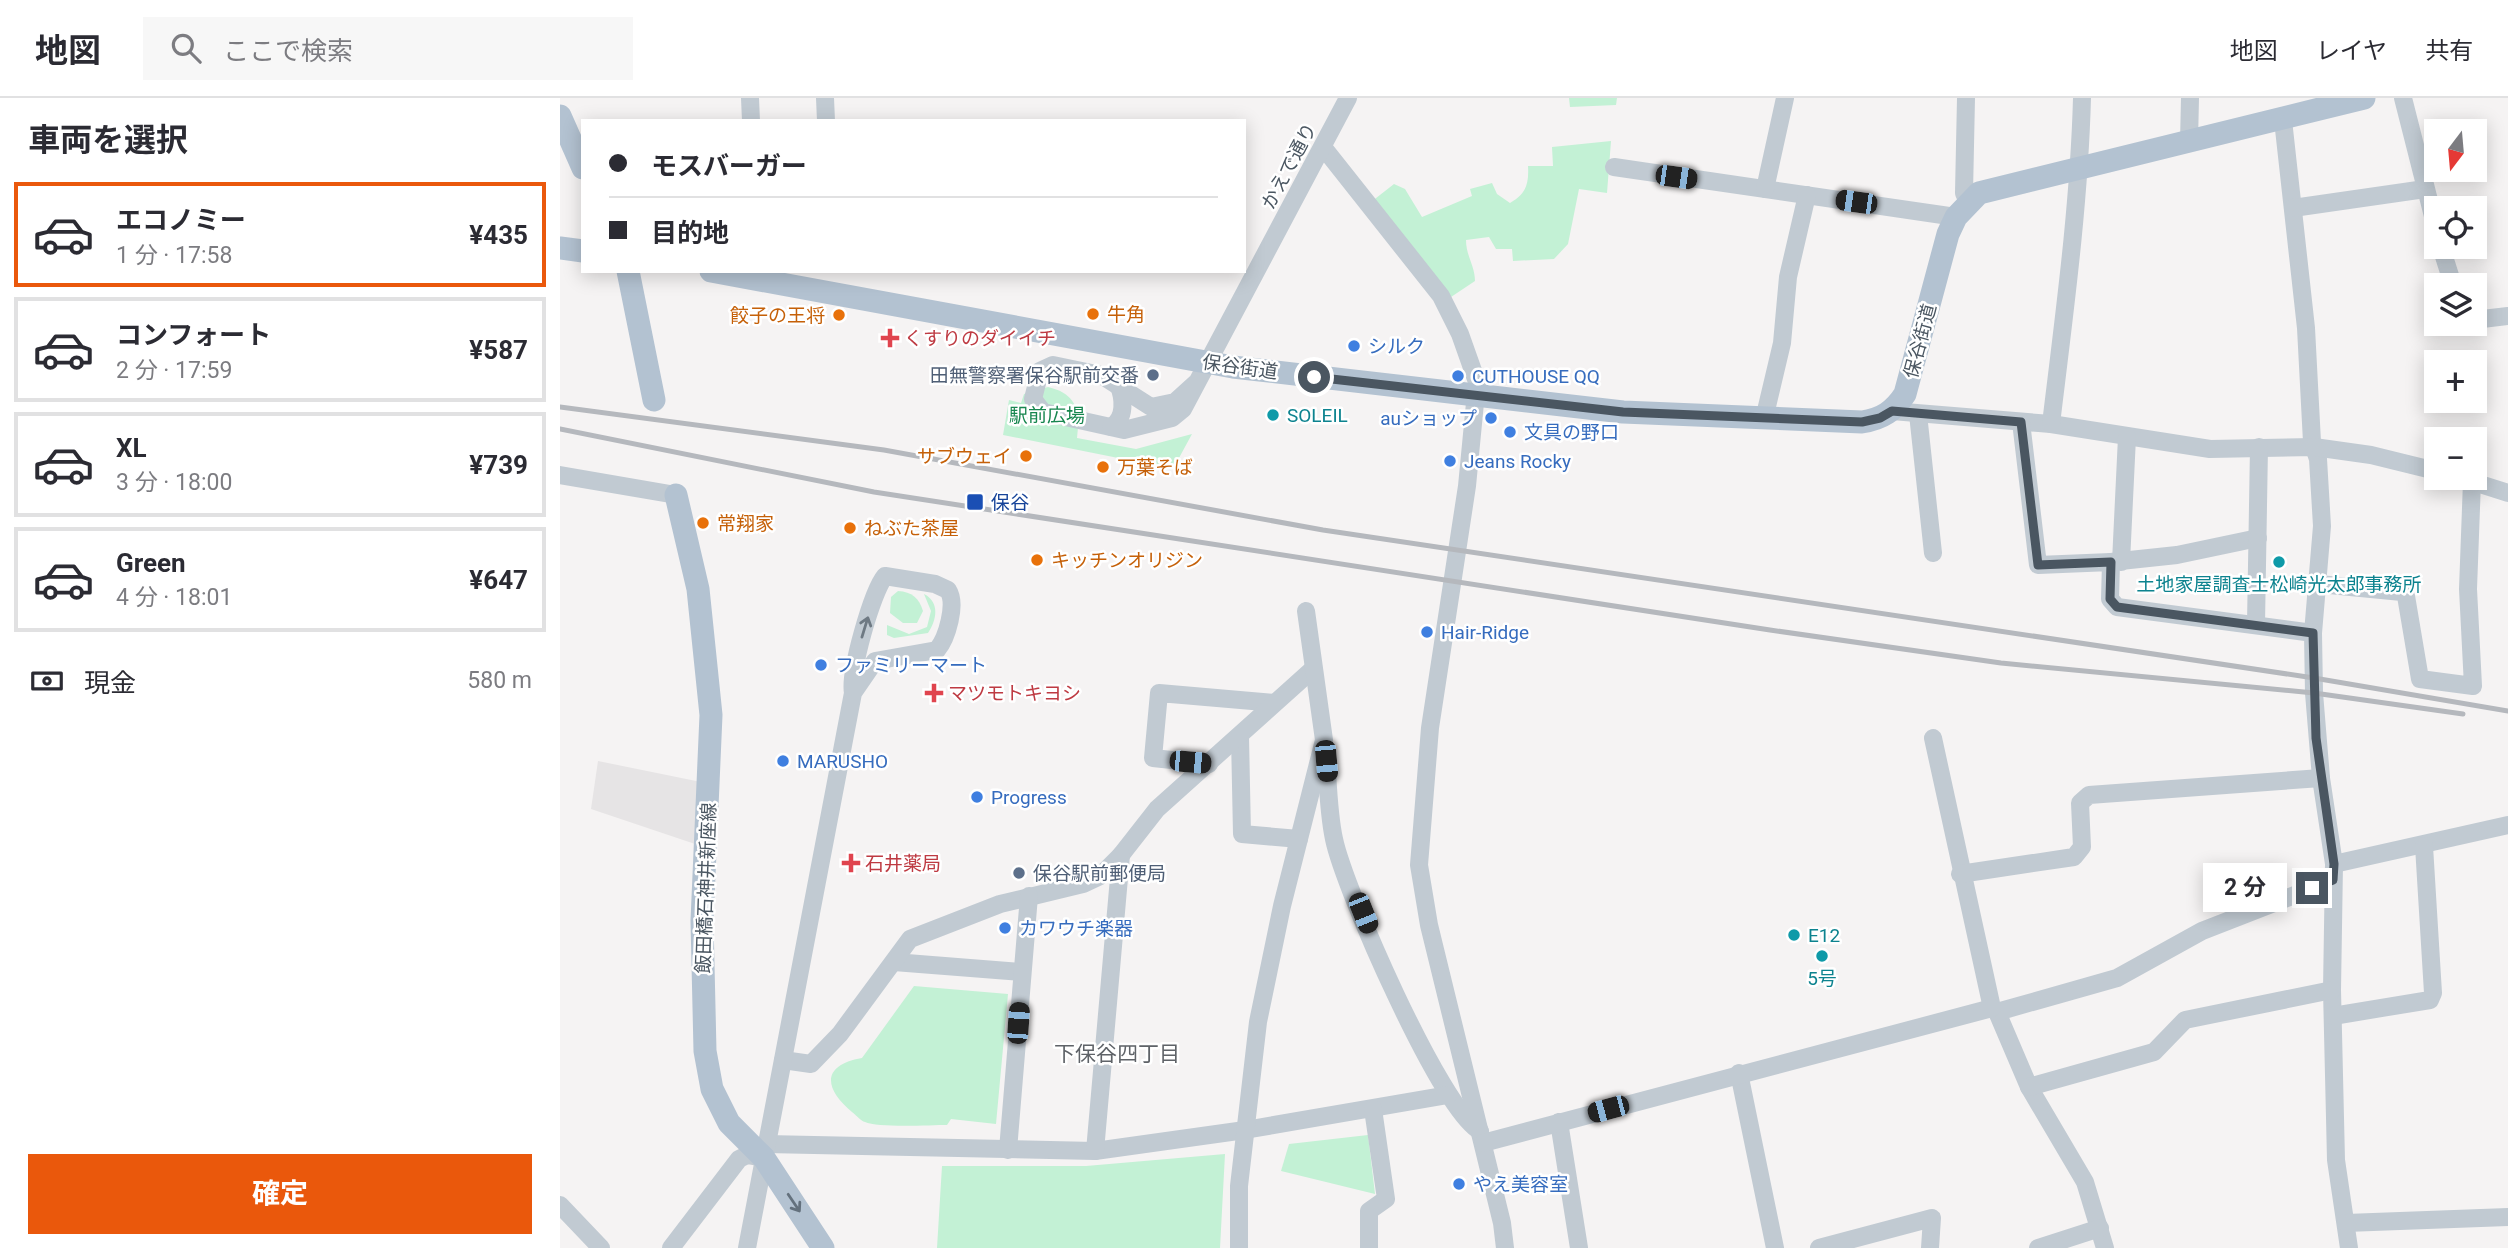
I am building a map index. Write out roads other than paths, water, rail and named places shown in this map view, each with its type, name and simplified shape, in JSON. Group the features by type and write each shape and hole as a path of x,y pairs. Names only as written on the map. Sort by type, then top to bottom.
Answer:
{"main road":[{"path":"1962,209 1995,187 2189,142 2290,112 2364,98"},
{"path":"560,116 581,163"},
{"name":"保谷街道","path":"732,273 754,275 1201,373 1623,412 1862,422 1880,418 1892,411 1905,394 1913,374 1948,234 1962,209"},
{"path":"560,248 581,251"},
{"path":"628,273 654,400"},
{"name":"飯田橋石神井新座線","path":"676,495 698,589 711,715 702,921 705,1051 712,1089 729,1123 765,1151 823,1248"}],"street":[{"path":"750,98 751,119"},
{"path":"825,98 826,119"},
{"name":"かえで通り","path":"1118,384 1101,374 1053,365 1040,371 1033,399 1043,412 1111,427 1137,428 1172,418 1183,410 1348,98"},
{"path":"1765,189 1785,98"},
{"path":"1614,167 1807,195 1962,209 1965,192 1966,98"},
{"path":"2051,424 2072,245 2076,181 2080,168 2082,98"},
{"path":"2189,142 2190,98"},
{"path":"2403,98 2427,196"},
{"path":"2290,112 2293,208 2306,328 2314,447 2318,458 2322,526 2313,633 2314,693 2321,778 2334,872 2332,990 2336,1160 2349,1248"},
{"path":"1323,147 1440,296 1476,377 1467,486 1430,727 1419,849 1422,896 1502,1223 1504,1248"},
{"path":"2293,208 2425,189"},
{"path":"1764,419 1782,343 1788,277 1807,195"},
{"path":"2487,318 2508,316"},
{"path":"1118,384 1151,407 1174,402 1201,373"},
{"path":"1111,427 1118,424 1122,413 1123,401 1118,384"},
{"path":"1892,411 2051,424 2210,449 2314,447 2371,455 2424,468"},
{"path":"1918,414 1933,553"},
{"path":"2021,422 2038,565 2116,562 2176,555 2258,538"},
{"path":"2127,437 2116,562 2110,599 2117,607 2313,633"},
{"path":"2256,624 2259,447"},
{"path":"560,475 676,495"},
{"path":"2487,486 2508,493"},
{"path":"2319,584 2402,592 2406,596 2420,678 2473,686 2467,490"},
{"path":"747,1248 853,693 875,661 937,650 942,645 952,596 948,590 935,583 890,575 881,580 850,680 853,693"},
{"path":"1306,611 1324,740 1334,839 1402,1010 1448,1095 1481,1137"},
{"path":"783,1060 811,1064 840,1034 910,939 1000,904 1083,884 1100,876 1121,855 1157,809 1313,669"},
{"path":"1209,764 1153,758 1159,694 1274,703"},
{"path":"1240,737 1242,834 1299,839"},
{"path":"1933,738 1960,874 1994,1010 2029,1087 2085,1182 2105,1248"},
{"path":"1239,1248 1239,1186 1258,1022 1324,740"},
{"path":"1960,874 2074,856 2082,847 2080,803 2089,795 2321,778"},
{"path":"1481,1137 1559,1122 1740,1073 2117,978 2202,931 2334,872 2508,825"},
{"path":"2333,1016 2430,1000 2433,993 2424,846"},
{"path":"1095,1151 1121,855"},
{"path":"1008,1150 1029,896"},
{"path":"894,962 1022,972"},
{"path":"2029,1087 2154,1052 2185,1020 2332,990"},
{"path":"1740,1073 1775,1248"},
{"path":"671,1248 739,1159 765,1151 1095,1151 1245,1130 1448,1095"},
{"path":"1369,1248 1369,1211 1386,1199 1373,1109"},
{"path":"1559,1122 1579,1248"},
{"path":"560,1205 601,1248"},
{"path":"2346,1223 2508,1217"},
{"path":"1819,1248 1933,1218 1930,1248"},
{"path":"2038,1248 2100,1228"}],"railway":[{"path":"560,407 884,450 1323,530 2314,678 2508,711"},
{"path":"560,429 874,492 1770,630 2001,663 2314,693 2463,714"}],"place":[{"name":"牛角","path":"1093,314"},
{"name":"餃子の王将","path":"839,315"},
{"name":"くすりのダイイチ","path":"890,338"},
{"name":"シルク","path":"1354,346"},
{"name":"田無警察署保谷駅前交番","path":"1153,375"},
{"name":"CUTHOUSE QQ","path":"1458,376"},
{"name":"SOLEIL","path":"1273,415"},
{"name":"auショップ","path":"1491,418"},
{"name":"文具の野口","path":"1510,432"},
{"name":"サブウェイ","path":"1026,456"},
{"name":"Jeans Rocky","path":"1450,461"},
{"name":"万葉そば","path":"1103,467"},
{"name":"保谷","path":"975,502"},
{"name":"常翔家","path":"703,523"},
{"name":"ねぶた茶屋","path":"850,528"},
{"name":"キッチンオリジン","path":"1037,560"},
{"name":"土地家屋調査士松崎光太郎事務所","path":"2279,562"},
{"name":"Hair-Ridge","path":"1427,632"},
{"name":"ファミリーマート","path":"821,665"},
{"name":"マツモトキヨシ","path":"934,693"},
{"name":"MARUSHO","path":"783,761"},
{"name":"Progress","path":"977,797"},
{"name":"石井薬局","path":"851,863"},
{"name":"保谷駅前郵便局","path":"1019,873"},
{"name":"カワウチ楽器","path":"1005,928"},
{"name":"E12","path":"1794,935"},
{"name":"5号","path":"1822,956"},
{"name":"やえ美容室","path":"1459,1184"}],"district":[{"name":"下保谷四丁目","path":"1117,1054"}],"park label":[{"name":"駅前広場","path":"1047,415"}]}
